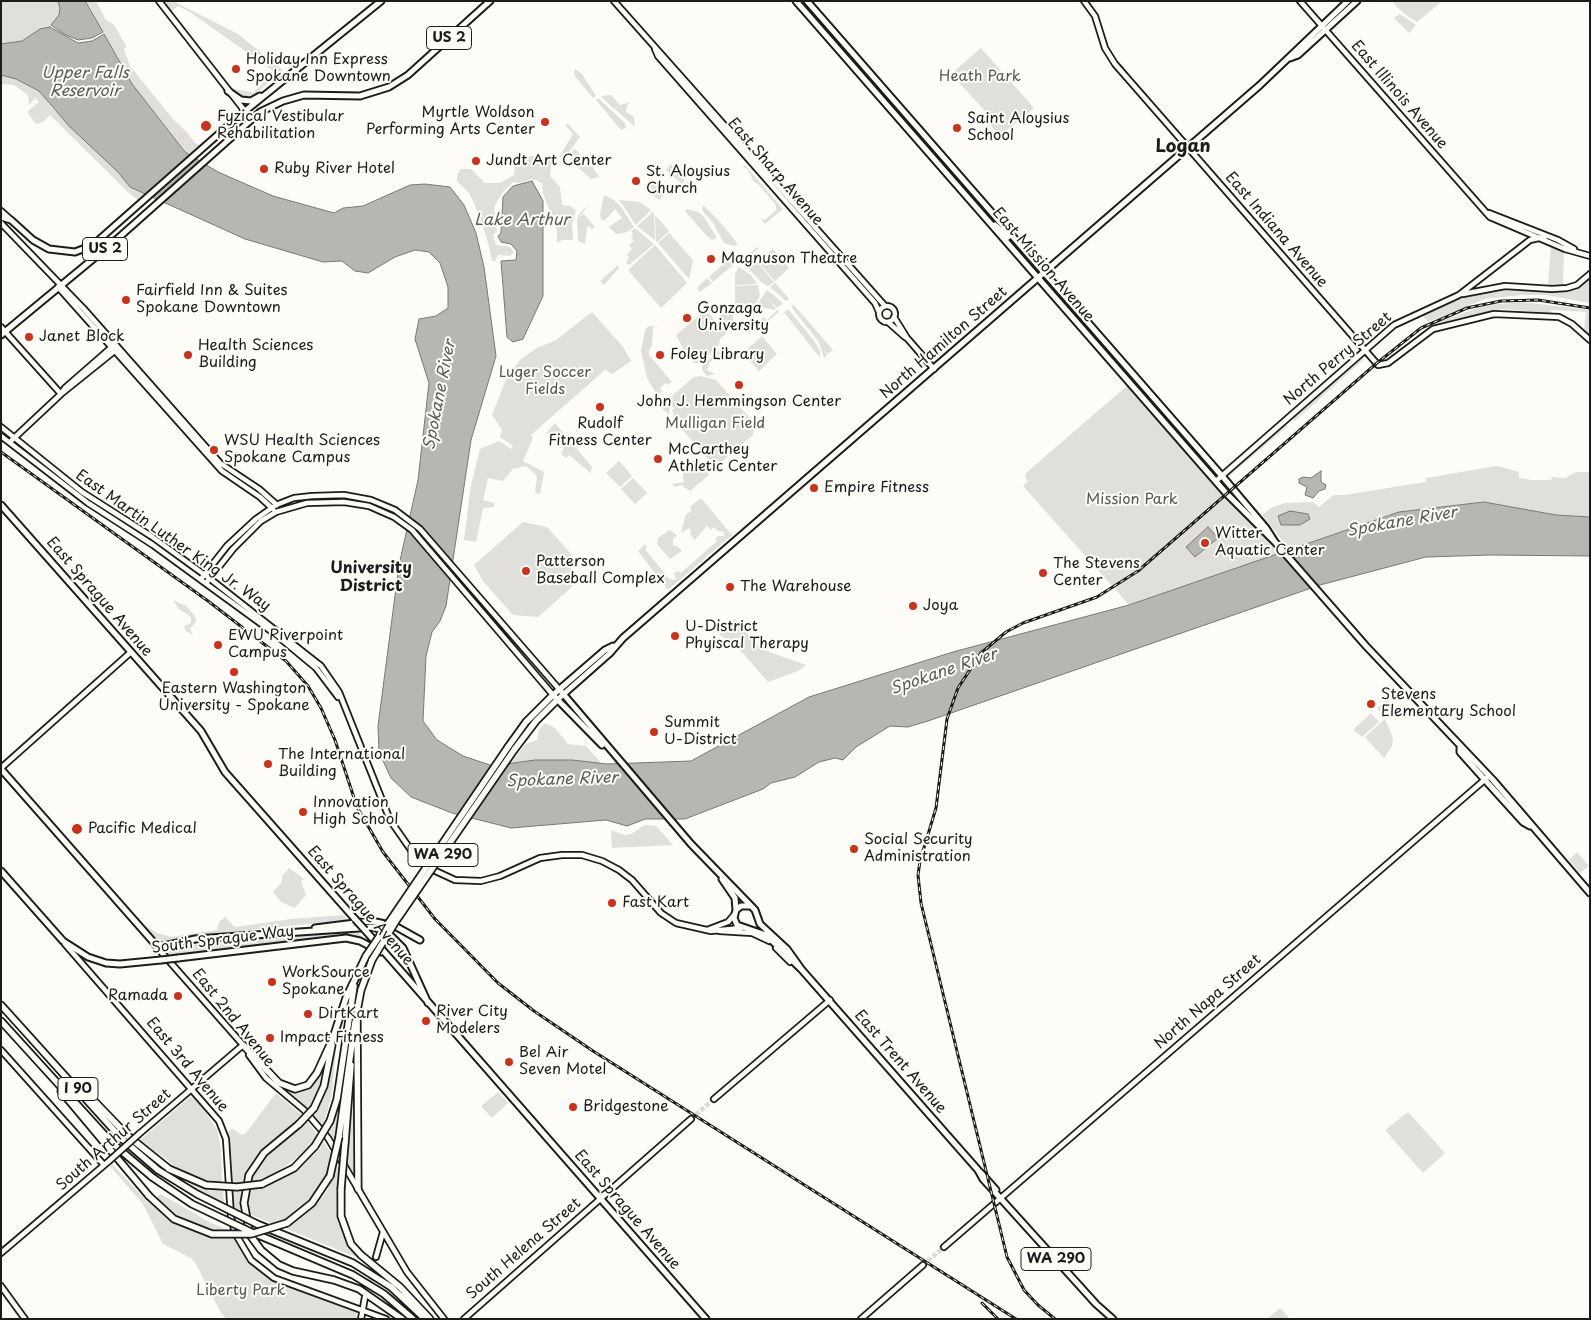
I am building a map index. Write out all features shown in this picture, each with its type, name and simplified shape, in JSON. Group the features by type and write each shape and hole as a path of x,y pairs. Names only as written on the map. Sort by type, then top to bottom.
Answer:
{"highway":[{"name":"WA 290","path":"357,1008 361,990 372,960 396,921 531,716 555,697"},
{"name":"WA 290","path":"357,975 366,956 511,748"},
{"path":"357,975 346,998 333,1038 324,1086 314,1108 299,1124 264,1153 249,1175 244,1203 250,1235 261,1250 279,1265 293,1271 334,1280 360,1289 402,1319"},
{"path":"16,1022 128,1136 169,1168 206,1185 237,1187 262,1184 294,1168 315,1146 330,1121 337,1099 350,1001 357,975"},
{"name":"I 90","path":"1,1005 121,1138 158,1170 197,1194 257,1224 353,1263 391,1287 425,1319"},
{"path":"10,1030 150,1196 174,1219 192,1228 212,1234 260,1233 288,1223 308,1208 330,1176 339,1137 357,1008"},
{"path":"357,1008 358,1189"},
{"name":"I 90","path":"1,1021 112,1142 152,1178 192,1204 256,1234 353,1275 384,1294 412,1319"},
{"path":"354,1025 341,1189 341,1216 351,1244 361,1255 400,1287 430,1319"},
{"path":"243,1045 279,1084 295,1089 312,1082 333,1038"}],"main road":[{"path":"159,1 251,119"},
{"name":"US 2","path":"1,217 11,220 43,247 74,252 100,240 245,112 381,1"},
{"name":"US 2","path":"3,333 146,212 251,119 272,105 292,98 313,95 360,96 389,87 408,75 490,1"},
{"name":"East Sharp Avenue","path":"614,1 885,306"},
{"name":"East Mission Avenue","path":"796,1 1216,481 1266,536 1275,543"},
{"name":"East Mission Avenue","path":"807,1 1222,476 1275,543 1460,748 1460,752 1487,778 1523,822 1530,826 1590,893"},
{"name":"East Indiana Avenue","path":"1084,1 1095,16 1106,48 1114,64 1378,364 1384,365 1422,336 1439,327 1500,313 1557,317 1572,324 1590,340"},
{"name":"East Illinois Avenue","path":"1300,1 1478,205 1496,220 1536,237 1588,254"},
{"name":"North Hamilton Street","path":"1324,28 1348,1"},
{"name":"North Hamilton Street","path":"555,697 560,689 605,650 613,646 1188,148 1289,58 1294,51 1357,1"},
{"name":"East Sharp Avenue","path":"654,47 658,56 875,303 879,312"},
{"path":"228,91 241,100 251,101 269,92"},
{"name":"East Illinois Avenue","path":"1478,205 1494,215 1567,244 1575,250"},
{"path":"1,211 11,220"},
{"path":"1,223 220,463 259,488 278,511"},
{"path":"992,225 998,226 1016,242"},
{"path":"1522,231 1526,237 1526,243"},
{"path":"1536,237 1547,236"},
{"name":"North Perry Street","path":"1216,481 1365,350 1401,321 1459,295 1536,237"},
{"path":"1459,295 1505,286 1567,288 1577,285 1590,274"},
{"path":"907,338 894,317 893,309 885,306 879,312 881,320 888,322 907,338 934,369"},
{"path":"888,322 894,317"},
{"path":"1,327 3,333 62,394"},
{"path":"10,444 14,438 115,347"},
{"name":"East Martin Luther King Jr. Way","path":"1,427 82,492 151,536 210,578 312,658 331,680 390,820 413,853 429,868 455,880 480,881 496,878 526,862 548,856 568,854 590,857 607,863 624,873 658,910 671,920 686,927 715,931 744,928"},
{"name":"East Martin Luther King Jr. Way","path":"1,436 88,503 154,545 307,659 328,682 342,703"},
{"path":"201,579 227,546 274,506 300,497 344,495 371,500 395,510 420,529 560,689"},
{"path":"206,583 233,549 260,521 278,511 307,503 352,503 369,506 394,517 412,530 555,697"},
{"name":"East Sprague Avenue","path":"1,505 201,731 225,772 706,1319"},
{"name":"North Hamilton Street","path":"555,697 564,694 609,654 613,646"},
{"path":"1,768 131,652"},
{"name":"WA 290","path":"560,689 615,756 722,878 736,900 735,923 744,928"},
{"name":"WA 290","path":"555,697 615,756"},
{"name":"East 2nd Avenue","path":"1,768 243,1045 266,1078 316,1123 328,1138 412,1279 444,1319"},
{"name":"North Napa Street","path":"944,1247 1487,778"},
{"name":"East 3rd Avenue","path":"1,871 215,1115 226,1139 231,1217 235,1233 251,1260 274,1278 362,1308 386,1319"},
{"name":"WA 290","path":"722,878 730,883 757,916"},
{"path":"706,930 725,923 741,906 750,906"},
{"path":"744,928 754,925 757,916"},
{"name":"East Trent Avenue","path":"757,916 760,924 784,945 802,970 984,1179 1096,1304 1113,1319"},
{"path":"308,931 322,926 371,921 395,926 420,940"},
{"name":"South Sprague Way","path":"154,944 164,946 191,939 374,927 390,935 403,948 428,1003"},
{"name":"East Trent Avenue","path":"744,928 759,931 769,937 794,965 802,970"},
{"path":"715,931 740,932 762,936 794,965"},
{"name":"South Sprague Way","path":"63,941 88,958 106,963 120,964 346,938 360,941 388,957"},
{"path":"714,1099 830,1000"},
{"name":"South Arthur Street","path":"1,1254 243,1045"},
{"path":"1,1050 104,1165"},
{"name":"South Helena Street","path":"464,1319 691,1119"},
{"path":"376,1257 383,1232"},
{"path":"861,1319 923,1265"},
{"path":"1,1286 24,1319"},
{"path":"361,1319 365,1297"}],"green space":[{"path":"1,1 58,1 59,15 50,27 40,29 22,41 1,44"},
{"path":"85,1 96,1 106,20 114,25 126,46 124,50 130,66 173,119 187,132 195,143 202,146 191,155 185,152 132,84"},
{"path":"163,1 173,1 238,34 283,70 254,95 243,97 234,89 256,93 254,91 273,75 272,70 190,12 178,6 172,11 168,10"},
{"path":"1392,1 1439,1 1440,3 1417,22 1403,13"},
{"path":"1400,14 1416,25 1409,33 1394,18"},
{"name":"Heath Park","path":"981,48 1034,108 1000,136 983,117 987,113 951,74"},
{"path":"575,69 582,74 596,96 593,98 574,75"},
{"path":"1,75 16,79 39,91 52,108 118,172 127,184 147,194 140,201 131,195 50,115 43,122 36,124 27,112 39,102 35,98 29,105 28,95 14,85 1,84"},
{"path":"611,95 620,105 631,102 627,105 626,112 634,117 635,127 615,109 617,107 614,109 601,96"},
{"path":"598,98 625,123 626,128 621,130 596,100"},
{"path":"567,123 580,137 566,156 559,157 573,134 566,126"},
{"path":"574,148 599,177 591,179 571,161 570,156"},
{"path":"532,156 558,161 551,166 550,176 560,187 562,205 570,206 576,211 572,225 573,240 562,240 557,243 557,231 543,193 542,183 532,179 519,183 513,182 502,193 494,207 497,232 493,234 496,245 510,247 514,252 510,256 498,255 495,261 492,261 488,242 474,203 469,193 457,181 457,175 461,169 471,169 485,183 500,183 514,175 516,158"},
{"path":"671,164 685,180 682,184 666,170"},
{"path":"745,165 783,209 765,224 760,218 765,220 776,210 776,205 758,184 754,182 747,169 743,167"},
{"path":"661,177 663,196 659,200 653,195 651,186"},
{"path":"688,181 696,185 694,191 686,195 683,188"},
{"path":"604,195 614,200 621,207 634,227 627,232 616,234 609,227 622,218 615,209 604,221 601,219 600,214"},
{"path":"619,200 640,202 651,210 636,225"},
{"path":"589,204 581,215 590,225 582,216 584,214 595,227 592,229 589,226 587,227 585,244 578,241 577,220 580,213"},
{"path":"703,205 738,244 734,246 724,243 713,223 702,210"},
{"path":"687,209 698,212 704,217 717,238 712,240 706,235 685,211"},
{"path":"654,213 655,240 637,226"},
{"path":"655,215 669,231 657,242 656,241"},
{"path":"635,228 654,244 629,265 626,263 629,257 627,254 632,249 629,245 634,241 631,237 633,234 631,231"},
{"path":"669,233 693,260 689,279 658,243"},
{"path":"1551,244 1564,250 1563,285 1548,285"},
{"path":"655,245 687,283 661,308 628,270"},
{"path":"757,247 759,248 753,253 759,260 773,249 789,268 775,281 750,253"},
{"path":"750,254 774,282 768,286 761,282 745,265"},
{"path":"729,259 733,265 713,282 709,277"},
{"path":"618,265 619,268 604,285 600,281"},
{"path":"739,267 751,275 757,284 735,285 735,274"},
{"path":"1590,277 1590,303 1546,295 1521,295 1485,299 1428,322 1422,315 1477,292 1498,288 1560,290"},
{"path":"707,278 712,283 700,292 697,288"},
{"path":"775,283 789,299 786,301 770,287"},
{"path":"758,285 760,296 754,306 735,303 735,286"},
{"path":"767,290 783,303 777,308 766,297 775,310 756,306"},
{"path":"1522,302 1590,310 1590,335 1584,329 1586,312 1551,310 1550,313 1501,309 1430,325 1486,305"},
{"path":"715,304 733,306 733,322 726,323 713,307"},
{"path":"793,304 833,350 828,354 824,351 827,355 824,358 819,342 792,308"},
{"path":"706,310 726,333 720,339 719,345 699,363 694,363 687,356 676,335"},
{"path":"777,310 779,312 749,334 748,332 764,317 767,320"},
{"path":"789,310 815,342 820,351 820,358 784,312"},
{"name":"Luger Soccer Fields","path":"592,312 623,347 631,361 612,374 605,370 531,435 533,438 523,461 544,472 540,494 535,493 537,476 526,466 513,469 503,481 488,478 483,500 494,503 494,507 483,508 476,542 464,540 471,485 480,449 499,441 511,449 513,446 500,437 502,430 492,415 507,377 521,359 537,348 556,340"},
{"path":"649,326 659,327 653,327 652,346 649,350 649,355 672,382 668,385 666,383 660,388 662,392 657,395 647,378 641,351 645,330"},
{"path":"762,336 777,354 759,371 743,353"},
{"path":"718,351 720,354 710,362 707,370 715,374 707,376 702,370 702,366"},
{"path":"1363,358 1295,421 1293,419"},
{"name":"Mulligan Field","path":"700,376 716,380 755,424 753,435 721,462 708,459 672,418 674,417 672,410 675,408 671,406 673,395 694,377"},
{"name":"Mission Park","path":"1128,385 1224,494 1280,554 1129,605 1023,486 1028,481 1025,477 1026,473"},
{"path":"670,396 669,415 662,408 662,402 665,397"},
{"path":"555,423 566,436 562,441 546,433"},
{"path":"1286,425 1288,426 1228,475"},
{"path":"571,442 592,467 591,473 569,455 566,458 561,454 566,443"},
{"path":"695,459 698,459 709,475 690,491 681,485 675,487 672,484 684,482 683,475 685,469"},
{"path":"619,461 632,476 620,487 606,473"},
{"path":"1497,466 1519,472 1519,478 1532,480 1551,480 1552,477 1565,478 1576,472 1590,472 1590,517 1556,515 1484,502 1399,512 1290,550 1262,515 1271,508 1285,503 1313,502 1319,507 1334,495 1426,482 1426,478"},
{"path":"633,478 647,493 635,504 621,489"},
{"path":"701,498 732,535 668,590 638,551 645,544 647,547 645,549 669,579 676,580 674,573 678,571 681,573 717,541 715,539 718,536 724,536 724,532 718,531 714,527 711,530 707,526 695,540 690,534 689,528 681,533 686,514 692,511 690,507"},
{"name":"Patterson Baseball Complex","path":"523,522 547,527 572,555 566,561 577,576 570,581 573,586 538,617 513,615 483,581 474,565"},
{"path":"670,530 677,536 673,539 673,546 677,546 682,551 670,559 657,544 658,538"},
{"path":"173,600 186,606 195,616 196,621 190,629 193,635 186,631 184,626 191,623 191,617 179,609"},
{"path":"735,619 761,649 806,665 798,671 768,682 741,651 719,634"},
{"path":"1387,700 1393,706 1383,715 1377,708"},
{"path":"1371,713 1379,722 1362,737 1353,730"},
{"path":"1385,719 1393,738 1392,746 1384,758 1365,737"},
{"path":"545,723 555,728 568,744 586,746 602,764 572,760 535,760 509,765 526,744 537,740 539,730"},
{"path":"645,825 656,826 673,845 612,848 611,830 624,835 631,834"},
{"path":"1577,852 1589,866 1580,873 1569,860"},
{"path":"289,868 304,879 301,881 306,895 295,908 281,902 273,892 282,882 282,876"},
{"path":"343,915 348,920 212,934 166,943 157,940 145,925 157,933 171,937 217,930 219,922 225,917 235,927 291,919"},
{"path":"355,929 365,940 345,936 170,956 165,949 187,942"},
{"path":"336,1049 332,1095 322,1128 312,1115 325,1093"},
{"path":"324,1064 319,1088 308,1110 283,1089 297,1092 311,1086"},
{"path":"498,1092 508,1103 492,1118 481,1106"},
{"path":"276,1093 303,1116 260,1153 250,1166 243,1184 231,1185 227,1133 232,1128 241,1135 246,1133"},
{"path":"353,1096 355,1097 355,1176 346,1161"},
{"path":"190,1097 195,1098 217,1129 221,1149 222,1184 187,1175 140,1140"},
{"path":"336,1112 339,1113 335,1145 327,1135"},
{"path":"1408,1112 1445,1153 1423,1173 1385,1130"},
{"path":"306,1120 318,1135 303,1154 274,1174 248,1183 251,1174 268,1151"},
{"path":"323,1141 333,1156 325,1180 309,1203 293,1216 277,1225 246,1213 246,1190 273,1183 295,1171 318,1148 321,1149 320,1146"},
{"name":"Liberty Park","path":"112,1164 149,1203 161,1194 209,1222 228,1230 249,1263 264,1275 280,1284 356,1310 357,1319 226,1319 196,1264 191,1258 163,1244 143,1204 110,1166"},
{"path":"339,1164 336,1209 338,1223 351,1249 363,1260 287,1229 315,1206 327,1191"},
{"path":"187,1182 223,1191 224,1203 199,1191"},
{"path":"232,1191 241,1191 241,1211 232,1207"},
{"path":"1280,1308 1290,1319 1267,1319"}],"water":[{"path":"58,1 85,1 103,32 92,38 78,40 64,34 51,25 59,15"},
{"name":"Upper Falls Reservoir","path":"50,27 78,43 92,41 104,34 132,84 185,152 218,172 273,196 334,213 343,208 363,206 410,185 425,184 450,187 464,205 476,233 484,267 496,356 471,440 446,606 440,621 432,632 426,656 423,721 437,740 463,756 493,766 535,760 572,760 607,764 691,761 809,697 953,652 1129,605 1399,512 1484,502 1556,515 1590,517 1590,556 1491,555 1426,557 1320,585 928,721 908,727 890,726 856,747 843,760 835,758 819,762 795,777 771,783 763,789 685,819 645,819 627,826 606,820 511,828 452,813 411,797 391,778 379,752 378,726 399,565 418,480 429,383 415,339 419,319 436,316 448,308 448,287 440,263 429,252 415,250 395,257 368,273 355,271 342,261 323,262 245,239 130,187 118,172 69,126 39,91 16,79 1,75 1,44 22,41 40,29"},
{"name":"Lake Arthur","path":"532,181 543,201 543,296 523,339 513,342 507,337 501,261 516,260 517,251 511,244 501,242 498,236 501,233 503,197 513,186"},
{"path":"1321,471 1321,482 1326,485 1325,489 1319,491 1313,498 1305,495 1307,487 1299,483 1299,479 1303,477 1311,478"},
{"path":"1290,511 1308,514 1310,519 1300,525 1281,525 1278,516"},
{"path":"1208,527 1218,538 1195,557 1186,547"}],"tunnel":[{"path":"691,1119 714,1099"},
{"path":"923,1265 944,1247"},
{"path":"366,1296 376,1257"}],"railway":[{"path":"1055,1319 1024,1290 1007,1257 921,903 918,875 920,861 936,808 947,719 958,688 981,653 1006,632 1023,623 1097,597 1138,571 1377,363 1421,328 1467,308 1501,301 1538,300 1590,308"},
{"path":"1,452 208,601 286,661 308,686 321,708 335,740 357,807 383,852 435,919 498,983 534,1011 593,1051 1016,1319"},
{"path":"982,1303 998,1319"}],"place":[{"name":"Holiday Inn Express Spokane Downtown","path":"236,69"},
{"name":"Myrtle Woldson Performing Arts Center","path":"545,122"},
{"name":"Fyzical Vestibular Rehabilitation","path":"206,126"},
{"name":"Saint Aloysius School","path":"957,128"},
{"name":"Jundt Art Center","path":"476,161"},
{"name":"Ruby River Hotel","path":"264,169"},
{"name":"St. Aloysius Church","path":"636,181"},
{"name":"Magnuson Theatre","path":"711,259"},
{"name":"Fairfield Inn & Suites Spokane Downtown","path":"126,300"},
{"name":"Gonzaga University","path":"687,318"},
{"name":"Janet Block","path":"29,337"},
{"name":"Health Sciences Building","path":"188,355"},
{"name":"Foley Library","path":"660,355"},
{"name":"John J. Hemmingson Center","path":"739,385"},
{"name":"Rudolf Fitness Center","path":"600,407"},
{"name":"WSU Health Sciences Spokane Campus","path":"214,450"},
{"name":"McCarthey Athletic Center","path":"658,459"},
{"name":"Empire Fitness","path":"814,488"},
{"name":"Witter Aquatic Center","path":"1205,543"},
{"name":"Patterson Baseball Complex","path":"526,571"},
{"name":"The Stevens Center","path":"1043,573"},
{"name":"The Warehouse","path":"730,587"},
{"name":"Joya","path":"913,606"},
{"name":"U-District Phyiscal Therapy","path":"675,636"},
{"name":"EWU Riverpoint Campus","path":"218,645"},
{"name":"Eastern Washington University - Spokane","path":"234,672"},
{"name":"Stevens Elementary School","path":"1371,704"},
{"name":"Summit U-District","path":"654,732"},
{"name":"The International Building","path":"268,764"},
{"name":"Innovation High School","path":"303,812"},
{"name":"Pacific Medical","path":"77,829"},
{"name":"Social Security Administration","path":"854,849"},
{"name":"Fast Kart","path":"612,903"},
{"name":"WorkSource Spokane","path":"272,982"},
{"name":"Ramada","path":"178,996"},
{"name":"DirtKart","path":"308,1014"},
{"name":"River City Modelers","path":"426,1021"},
{"name":"Impact Fitness","path":"270,1038"},
{"name":"Bel Air Seven Motel","path":"509,1062"},
{"name":"Bridgestone","path":"573,1107"}],"district":[{"name":"Logan","path":"1183,147"},
{"name":"University District","path":"371,578"}],"water label":[{"name":"Spokane River","path":"440,395"},
{"name":"Spokane River","path":"1402,522"},
{"name":"Spokane River","path":"944,672"},
{"name":"Spokane River","path":"562,780"}]}
